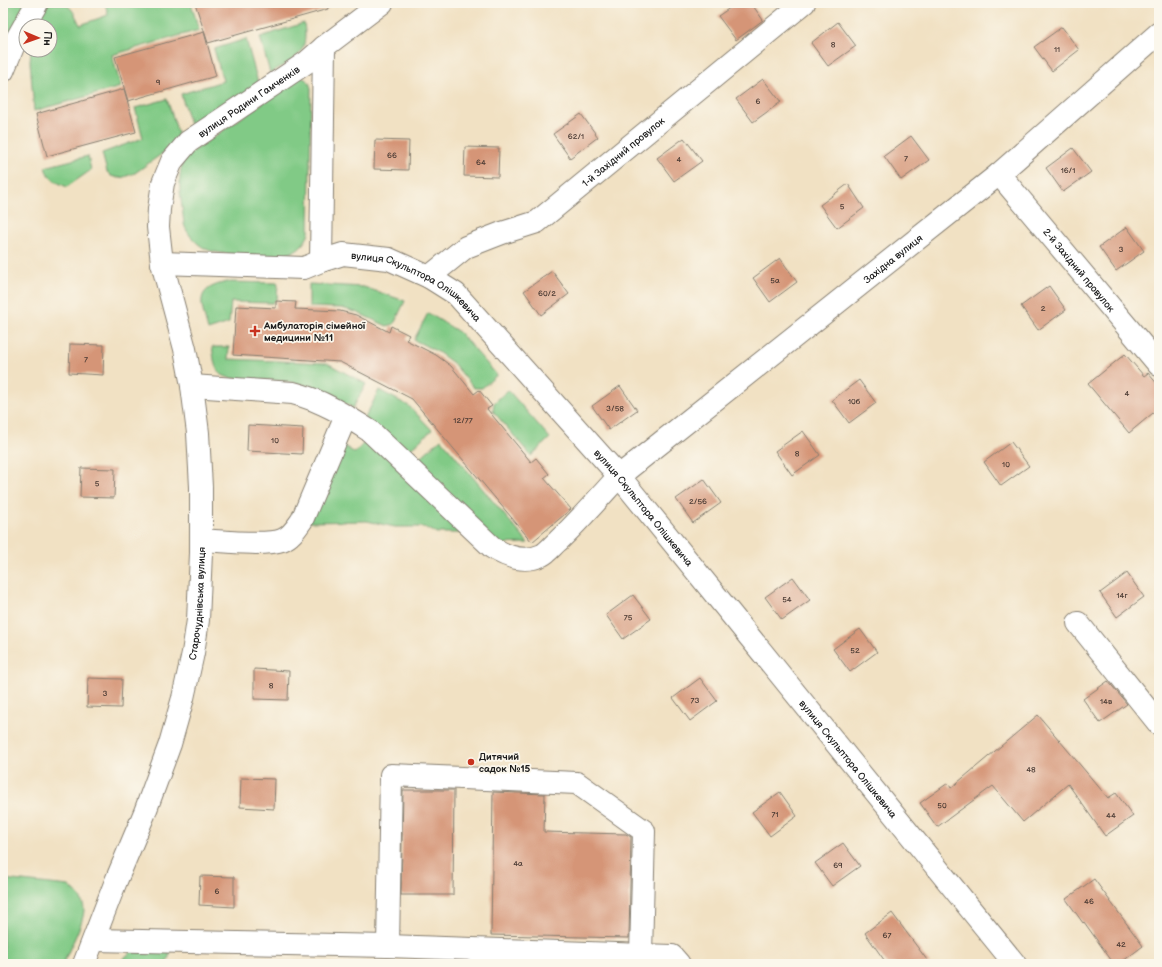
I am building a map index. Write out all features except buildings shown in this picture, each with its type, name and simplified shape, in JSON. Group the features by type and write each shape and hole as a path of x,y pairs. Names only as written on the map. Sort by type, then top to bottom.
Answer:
{"street":[{"path":"3,71 15,42 37,3"},
{"name":"вулиця Родини Гамченків","path":"158,227 163,183 172,161 188,142 307,62 324,47 382,3"},
{"name":"1-й Західний провулок","path":"429,277 466,247 502,233 537,222 804,3"},
{"name":"Західна вулиця","path":"192,386 293,393 308,397 370,430 493,548 505,556 518,559 532,558 543,555 577,523 619,476 999,174 1159,33"},
{"path":"321,261 324,47"},
{"name":"2-й Західний провулок","path":"999,174 1159,365"},
{"name":"Старочуднівська вулиця","path":"84,964 116,881 148,805 170,744 183,698 193,653 198,620 201,487 198,433 192,386 184,342 162,263 158,227"},
{"name":"вулиця Скульптора Олішкевича","path":"162,263 304,268 344,254 389,259 429,277 456,294 619,476 1015,964"},
{"path":"201,540 267,542 283,540 294,531 302,520 346,416"},
{"path":"1078,623 1159,724"},
{"path":"388,946 391,775 577,783 644,831 641,955"},
{"path":"94,940 388,946 672,956 679,964"}],"green space":[{"path":"7,3 27,3 20,18 18,18 18,22 11,36 3,32 3,9"},
{"path":"49,3 66,5 72,10 80,25 108,15 105,3 191,3 199,30 112,55 121,87 34,111 30,58 58,58 58,18 37,18 44,6"},
{"path":"304,23 304,43 298,55 270,73 260,37"},
{"path":"246,39 259,86 192,127 189,122 181,94 223,81 214,49"},
{"path":"300,77 308,81 311,89 309,233 305,242 290,253 281,256 231,254 206,249 192,238 184,224 180,173 185,157"},
{"path":"167,99 178,133 170,148 135,173 118,178 111,176 107,172 102,153 143,138 135,108"},
{"path":"88,156 91,170 67,187 56,182 46,171 45,167"},
{"path":"227,282 278,283 277,298 273,303 231,302 229,323 208,330 203,312 202,298 204,293 209,289"},
{"path":"309,284 364,287 405,301 394,324 387,326 358,313 342,308 309,307"},
{"path":"428,313 459,332 497,375 482,388 474,388 453,363 438,352 414,340"},
{"path":"212,347 229,347 228,359 327,363 366,384 353,408 309,386 281,381 230,378 224,376 220,374 216,367"},
{"path":"379,390 409,406 432,430 404,455 365,418"},
{"path":"508,390 550,438 531,456 493,411 494,403"},
{"path":"368,438 469,533 437,533 423,527 395,527 367,521 309,522 344,446 355,453"},
{"path":"441,439 528,543 497,544 413,464"},
{"path":"3,879 69,886 79,896 84,906 83,916 79,929 63,964 3,964"},
{"path":"131,952 171,952 166,964 117,964"}],"place":[{"name":"Амбулаторія сімейної медицини №11","path":"255,331"},
{"name":"Дитячий садок №15","path":"471,762"}]}
